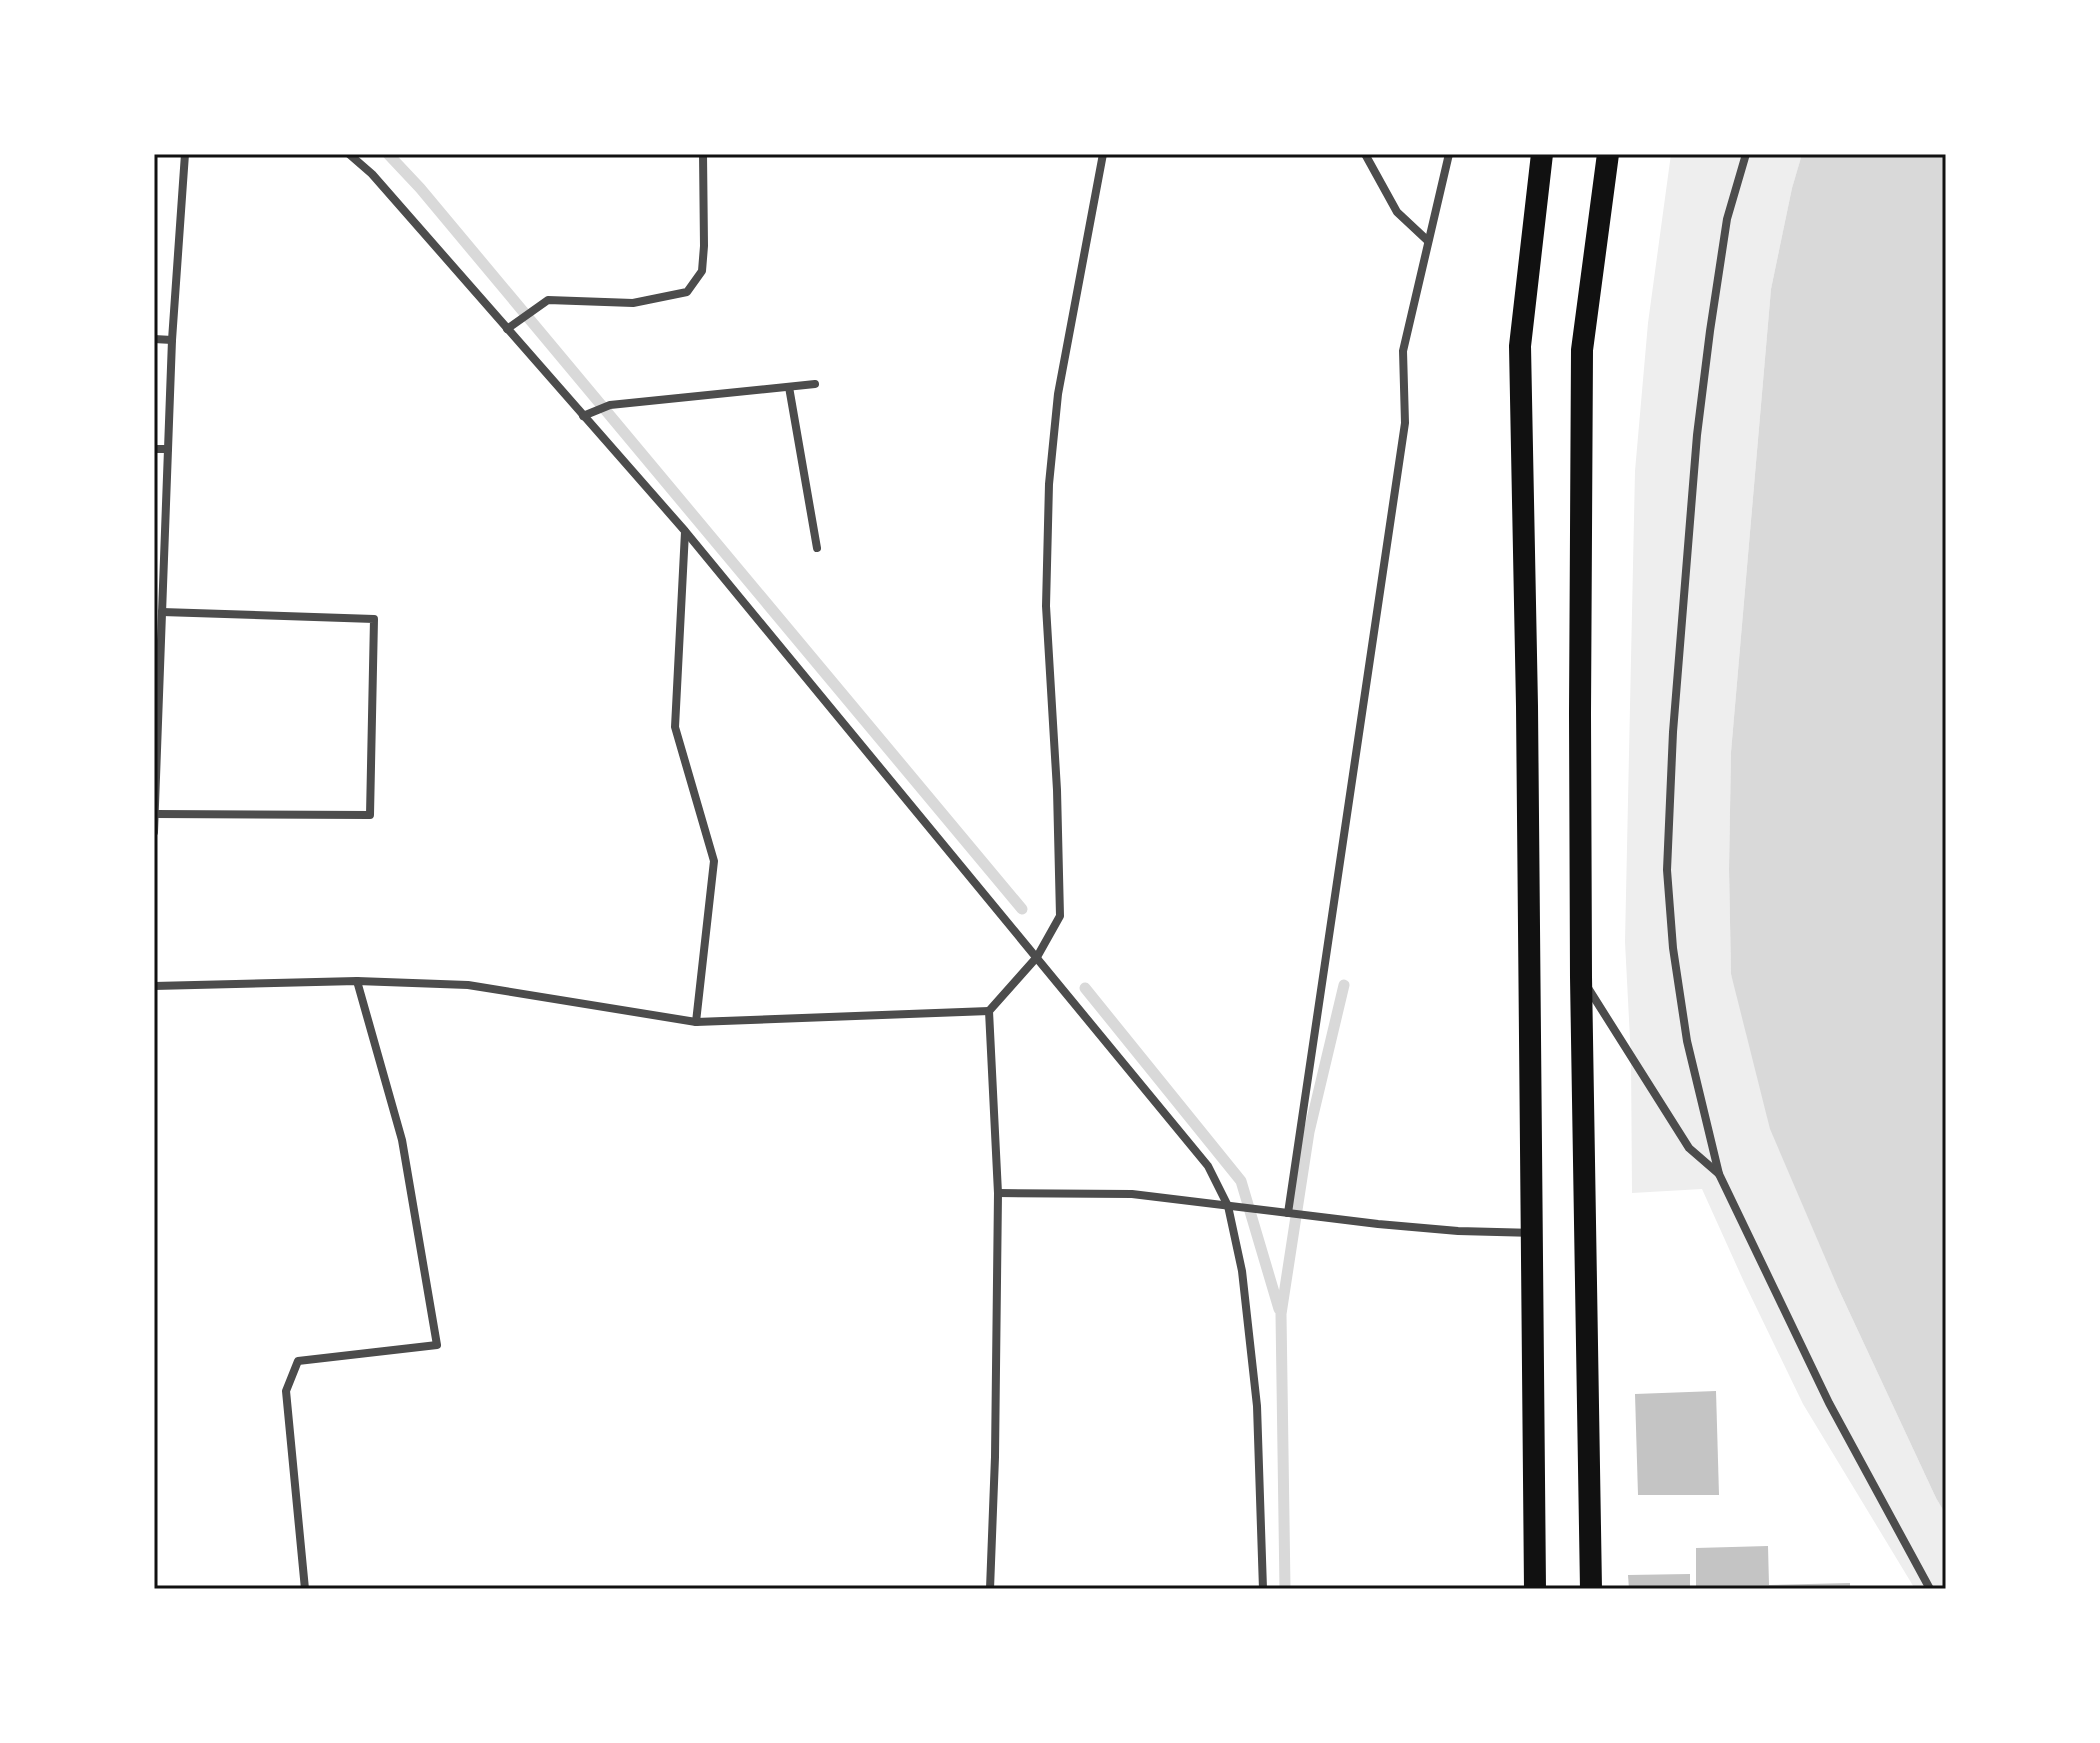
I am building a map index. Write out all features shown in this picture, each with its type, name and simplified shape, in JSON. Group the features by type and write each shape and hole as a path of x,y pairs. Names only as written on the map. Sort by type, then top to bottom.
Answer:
{"highway":[{"path":"1535,1589 1520,346 1542,154"},
{"path":"1591,1589 1581,977 1582,350 1608,154"}],"street":[{"path":"154,832 158,628 162,612 172,340 185,154"},
{"path":"349,154 372,174 507,329 588,414 1208,1166 1228,1206 1242,1271 1257,1406 1263,1589"},
{"path":"507,329 548,300 633,303 687,292 702,271 703,154"},
{"path":"990,1589 998,1193 989,1011 1037,957 1060,916 1057,790 1046,606 1049,484 1058,394 1103,154"},
{"path":"1365,154 1397,212 1428,241"},
{"path":"1288,1213 1405,423 1403,351 1449,154"},
{"path":"1746,154 1727,219 1697,435 1673,732 1667,870 1673,948 1687,1041 1719,1174 1829,1403 1930,1589"},
{"path":"154,339 172,340"},
{"path":"588,414 610,405 815,384"},
{"path":"789,387 817,548"},
{"path":"154,449 168,449"},
{"path":"685,531 675,727 714,861 696,1022"},
{"path":"155,814 370,815 374,619 162,612"},
{"path":"1581,977 1689,1148 1719,1174"},
{"path":"154,986 357,981 468,985 696,1022 989,1011"},
{"path":"305,1589 286,1391 298,1361 437,1345 402,1140 357,981"},
{"path":"998,1193 1132,1194 1378,1224 1532,1233"}],"shaded area":[{"path":"1671,154 1802,154 1771,289 1731,752 1731,974 1839,1290 1946,1515 1946,1589 1915,1589 1803,1404 1702,1189 1632,1193 1631,1058 1625,942 1635,471 1648,323"},
{"path":"1802,154 1946,154 1946,1515 1839,1290 1770,1129 1731,974 1731,752 1771,289"}],"building":[{"path":"1716,1391 1719,1495 1638,1495 1635,1394"},
{"path":"1768,1546 1769,1585 1850,1583 1850,1589 1696,1589 1696,1548"},
{"path":"1690,1574 1690,1589 1629,1589 1628,1575"}],"waterway":[{"path":"388,154 420,188 1022,909"},
{"path":"1285,1589 1281,1314 1309,1132 1344,985"},
{"path":"1085,988 1241,1181 1279,1309"}]}
